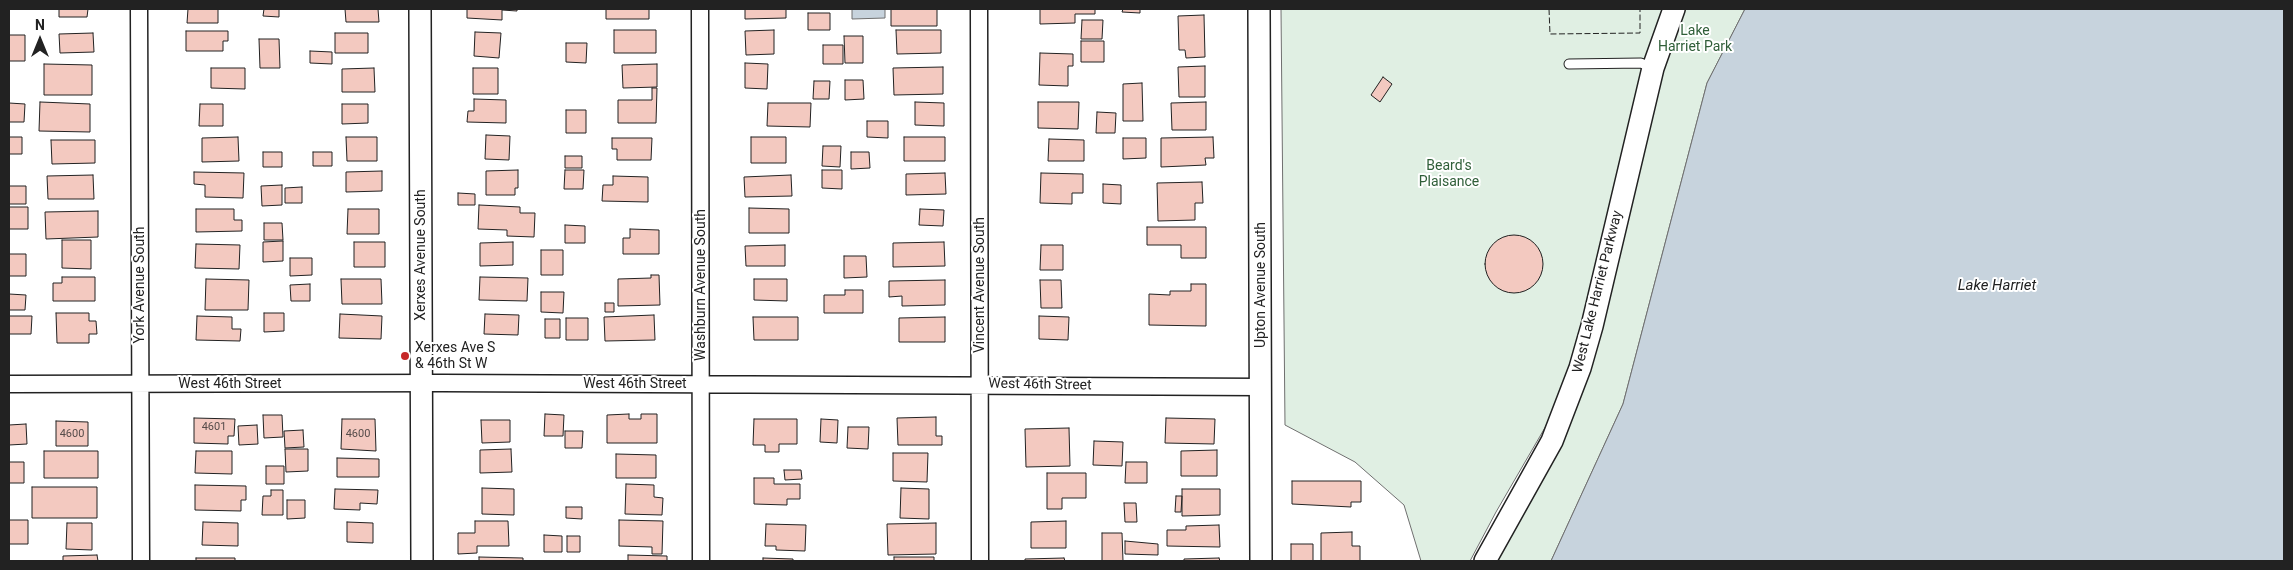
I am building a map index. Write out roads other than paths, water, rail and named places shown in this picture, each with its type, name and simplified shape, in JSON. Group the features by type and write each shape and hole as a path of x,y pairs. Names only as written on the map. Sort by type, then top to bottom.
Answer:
{"street":[{"name":"York Avenue South","path":"139,9 141,561"},
{"name":"Xerxes Avenue South","path":"420,9 422,561"},
{"name":"Washburn Avenue South","path":"700,9 701,561"},
{"name":"Vincent Avenue South","path":"979,9 980,561"},
{"name":"Upton Avenue South","path":"1259,9 1261,561"},
{"name":"West Lake Harriet Parkway","path":"1485,561 1552,441 1580,368 1592,326 1652,68 1674,9"},
{"name":"West 46th Street","path":"9,384 980,384 1261,387"}],"lane":[{"path":"1569,64 1641,63 1652,68"}],"water":[{"path":"852,9 885,9 885,18 852,19"},
{"name":"Lake Harriet","path":"1745,9 2284,9 2284,561 1551,561 1623,404 1707,83"}],"place":[{"name":"Xerxes Ave S & 46th St W","path":"405,356"}],"park label":[{"name":"Lake Harriet Park","path":"1695,40"},
{"name":"Beard's Plaisance","path":"1449,174"}]}
